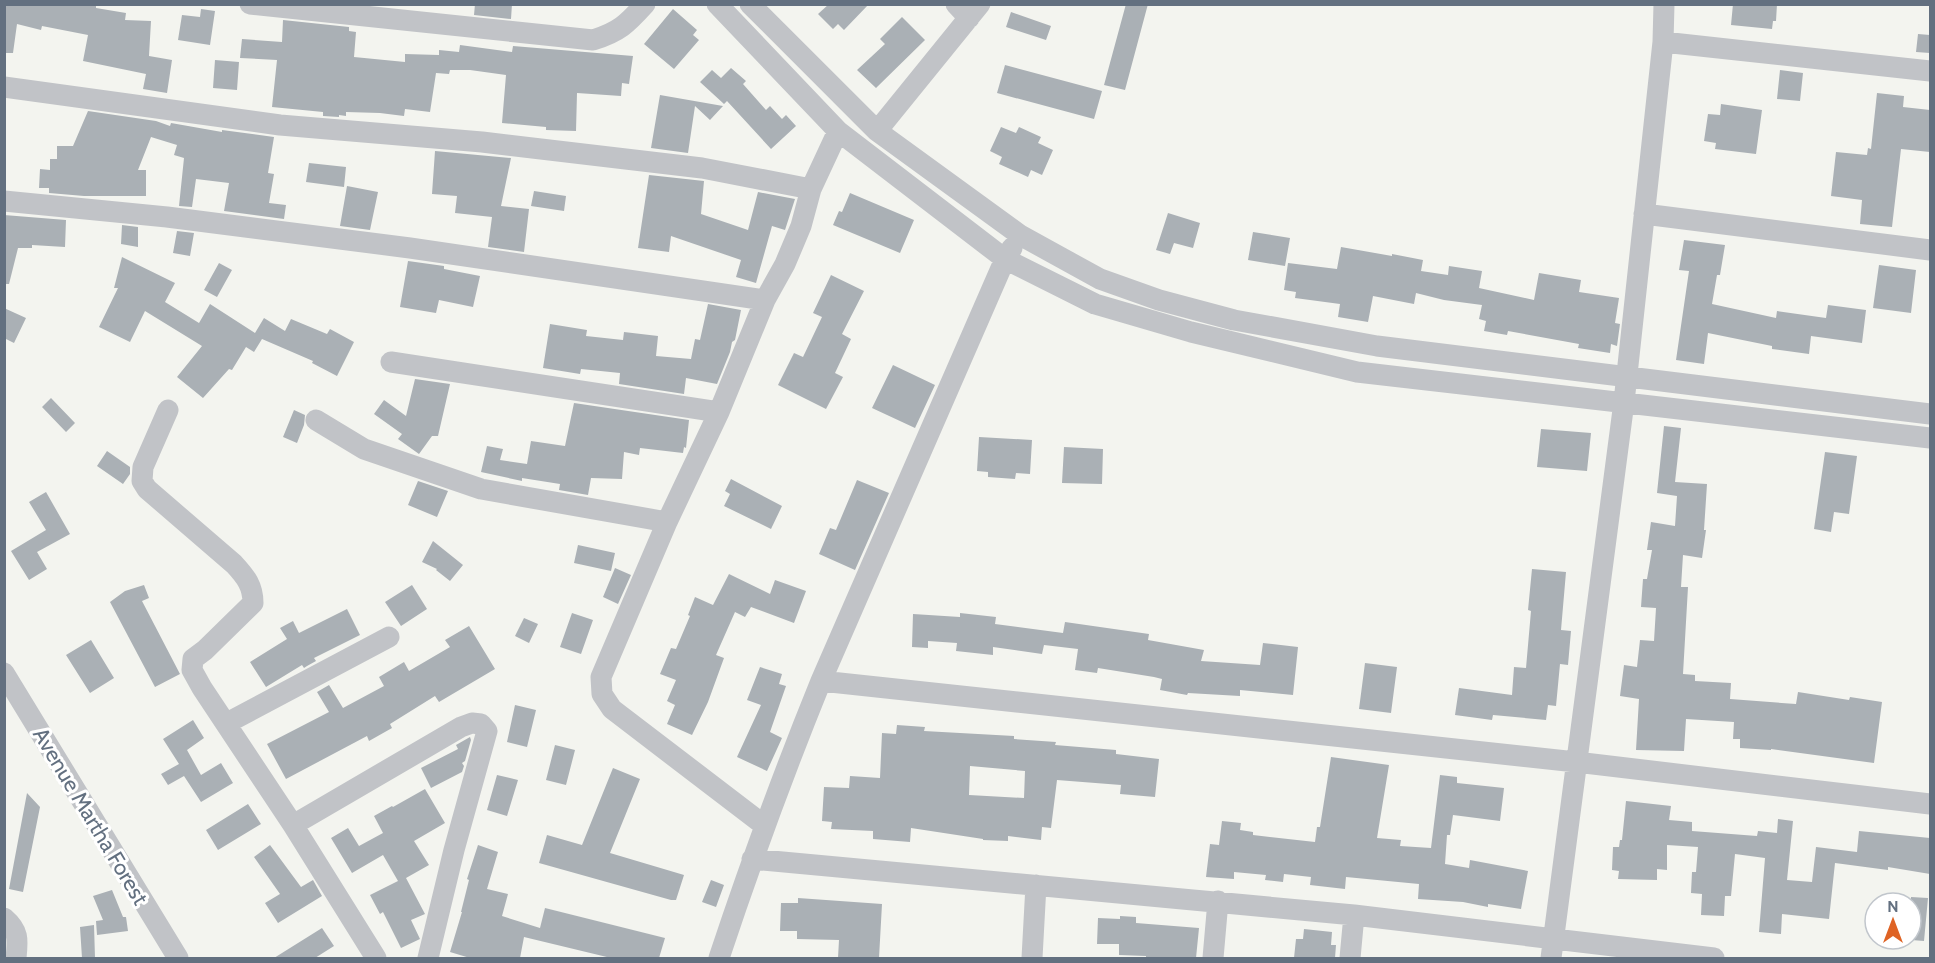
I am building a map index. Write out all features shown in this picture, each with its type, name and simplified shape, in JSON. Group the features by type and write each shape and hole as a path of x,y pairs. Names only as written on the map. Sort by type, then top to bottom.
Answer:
{"street":[{"path":"250,4 593,40 612,35 629,22 645,4"},
{"path":"717,4 838,131 1005,259 1095,304 1191,333 1357,372 1930,438"},
{"path":"750,4 877,131 1020,235 1100,279 1159,300 1234,320 1377,345 1930,414"},
{"path":"1552,948 1624,402 1663,42 1663,5"},
{"path":"877,131 969,9"},
{"path":"1663,42 1930,71"},
{"path":"4,87 280,125 482,142 702,168 811,189"},
{"path":"765,826 612,709 602,694 601,677 667,522 719,412 765,300 785,264 801,226 811,189 838,131"},
{"path":"4,201 167,217 364,242 765,300"},
{"path":"1644,214 1930,250"},
{"path":"719,958 752,859 821,681 1005,259 1020,235"},
{"path":"391,362 719,412"},
{"path":"168,410 143,467 142,481 147,489 234,564 246,577 253,590 253,603 193,659 192,670 376,958"},
{"path":"316,420 364,450 482,489 667,522"},
{"path":"226,723 389,637"},
{"name":"Avenue Martha Forest","path":"4,673 178,958"},
{"path":"821,681 1576,762 1930,804"},
{"path":"293,825 461,727 472,723 481,724 486,731 428,958"},
{"path":"752,859 1354,915 1552,948 1714,958"},
{"path":"1032,958 1036,885"},
{"path":"1213,958 1218,902"},
{"path":"1350,958 1354,915"},
{"path":"4,918 15,928 16,958"}],"building":[{"path":"4,4 77,6 78,4 96,4 96,8 126,13 125,20 151,21 149,56 172,60 167,93 143,89 146,74 83,61 88,35 42,26 41,30 17,24 13,53 4,53"},
{"path":"475,4 512,4 511,19 474,15"},
{"path":"829,4 869,4 844,30 838,24 833,29 818,14"},
{"path":"1126,4 1148,4 1125,90 1104,85"},
{"path":"1733,4 1777,4 1776,21 1773,21 1772,29 1731,25"},
{"path":"201,9 215,11 210,45 178,40 182,15 200,17"},
{"path":"673,9 697,30 693,35 699,40 674,69 644,44"},
{"path":"1011,12 1051,26 1046,40 1006,27"},
{"path":"902,17 925,40 876,88 857,70 885,44 880,39"},
{"path":"283,20 349,27 349,31 356,32 354,57 405,62 405,54 439,55 439,50 459,52 460,45 512,52 513,46 633,56 629,84 622,83 621,96 577,93 576,131 546,130 546,127 502,123 506,75 470,70 450,70 449,74 436,73 430,112 405,109 404,116 346,112 346,116 339,115 339,117 323,116 323,112 272,107 277,60 240,58 242,39 282,42"},
{"path":"1918,34 1930,35 1930,53 1916,52"},
{"path":"215,60 239,62 237,90 213,88"},
{"path":"1005,65 1102,91 1094,119 997,93"},
{"path":"731,68 746,81 743,84 766,110 770,106 782,119 786,115 796,126 771,149 727,101 724,104 700,82 712,70 721,78"},
{"path":"1780,70 1803,73 1800,101 1777,99"},
{"path":"1877,93 1904,96 1903,107 1930,110 1930,152 1901,149 1892,227 1860,224 1862,200 1831,196 1836,152 1867,155 1868,148 1871,149"},
{"path":"660,95 723,106 710,120 695,106 688,153 651,148"},
{"path":"1721,104 1762,110 1756,154 1715,149 1716,143 1704,141 1708,114 1720,115"},
{"path":"88,111 156,121 170,126 171,123 222,132 222,130 274,137 268,173 274,174 269,203 286,205 284,219 224,211 229,183 196,179 192,207 179,206 184,158 174,155 177,145 151,137 138,170 146,170 146,196 84,196 49,193 49,188 39,188 40,169 50,170 50,159 57,159 57,146 73,146"},
{"path":"1001,127 1016,133 1019,127 1041,137 1038,143 1053,150 1042,175 1031,170 1028,177 999,164 1002,157 990,151"},
{"path":"435,151 511,158 501,206 529,209 524,252 488,247 492,217 455,213 457,196 432,194"},
{"path":"309,163 346,167 344,187 306,182"},
{"path":"649,175 704,181 701,214 748,230 758,192 795,199 785,230 772,226 756,283 736,277 741,260 671,236 669,252 638,248"},
{"path":"347,186 378,192 370,230 340,226"},
{"path":"534,191 566,196 564,211 531,206"},
{"path":"850,193 914,220 900,253 833,225 839,211 842,212"},
{"path":"1168,213 1200,223 1193,248 1174,243 1170,254 1156,250"},
{"path":"4,215 66,220 65,247 32,245 32,248 18,248 9,284 4,284"},
{"path":"122,225 138,227 138,247 121,244"},
{"path":"177,231 194,233 190,256 173,253"},
{"path":"1253,232 1290,238 1285,266 1248,260"},
{"path":"1684,240 1725,245 1712,304 1776,318 1777,311 1826,318 1828,305 1866,310 1862,343 1811,336 1809,354 1772,349 1772,346 1708,333 1704,364 1676,360 1689,271 1679,270"},
{"path":"1341,247 1423,260 1421,271 1448,275 1449,266 1482,271 1479,288 1534,300 1539,273 1581,280 1579,292 1619,298 1615,323 1620,324 1617,346 1611,344 1610,353 1578,348 1579,344 1508,331 1507,335 1484,331 1486,321 1479,319 1482,305 1444,300 1416,293 1414,304 1373,296 1368,322 1338,317 1340,304 1295,298 1296,292 1284,290 1288,263 1337,269"},
{"path":"122,257 175,283 165,302 199,323 210,304 255,333 264,318 285,331 291,319 327,334 330,329 354,342 337,376 312,363 313,361 262,339 254,352 246,347 232,370 229,369 203,398 177,377 202,346 145,311 130,342 99,327 118,288 114,288"},
{"path":"408,261 444,266 444,269 480,276 473,307 439,300 436,313 400,307"},
{"path":"219,263 232,270 217,297 204,290"},
{"path":"1879,265 1916,270 1911,313 1873,308"},
{"path":"831,275 864,291 842,334 851,339 835,373 843,377 826,409 778,385 794,353 803,357 822,317 813,313"},
{"path":"708,304 741,310 735,340 732,342 717,384 686,378 684,394 619,384 620,373 581,369 580,374 543,368 550,324 587,330 586,336 623,340 624,332 658,336 656,356 691,359 695,339 700,340"},
{"path":"4,308 26,318 14,343 4,338"},
{"path":"893,365 935,385 915,428 872,408"},
{"path":"415,379 450,384 438,436 432,436 419,454 398,439 402,434 374,414 384,400 406,416"},
{"path":"51,398 75,423 66,432 42,407"},
{"path":"574,403 689,420 686,448 684,447 683,453 640,448 639,455 624,452 622,479 591,478 588,495 559,490 560,484 522,478 522,481 481,472 487,446 503,449 500,460 527,464 531,441 565,446"},
{"path":"294,410 305,415 297,443 283,437"},
{"path":"1664,426 1681,428 1675,482 1707,484 1704,530 1706,530 1702,558 1683,555 1681,587 1688,587 1683,674 1695,675 1695,681 1731,683 1730,699 1796,704 1798,692 1849,700 1850,697 1882,702 1874,763 1771,749 1740,748 1740,739 1733,739 1734,722 1686,719 1684,751 1636,750 1639,699 1620,696 1624,665 1637,667 1640,640 1654,641 1656,608 1641,607 1643,579 1647,579 1652,550 1647,550 1651,522 1675,526 1677,496 1657,493"},
{"path":"1541,429 1591,433 1587,471 1537,467"},
{"path":"979,437 1032,440 1030,474 1016,473 1015,479 988,477 988,472 977,471"},
{"path":"1064,447 1103,449 1102,484 1062,483"},
{"path":"107,451 130,467 130,474 123,484 97,466"},
{"path":"1825,452 1857,456 1849,514 1834,512 1831,532 1814,529"},
{"path":"731,479 782,506 771,529 724,506 730,494 725,491"},
{"path":"857,480 889,493 855,570 819,554 830,528 836,530"},
{"path":"418,481 448,491 437,517 408,505"},
{"path":"46,492 70,534 37,552 47,569 29,580 11,551 46,530 29,502"},
{"path":"433,541 463,565 450,581 437,569 422,562"},
{"path":"578,545 615,553 611,571 574,563"},
{"path":"615,568 631,575 618,604 603,597"},
{"path":"1532,569 1566,572 1561,630 1571,631 1568,665 1560,664 1556,706 1548,705 1546,720 1493,715 1492,720 1455,715 1459,688 1512,695 1514,667 1526,668"},
{"path":"729,574 770,594 775,580 806,591 794,623 751,607 745,617 735,612 716,655 724,658 708,702 692,735 667,724 675,705 667,701 676,680 660,674 671,648 676,649 690,616 688,615 695,597 713,605"},
{"path":"144,585 149,598 142,601 180,674 155,687 110,602 125,591"},
{"path":"412,585 427,609 401,626 385,602"},
{"path":"347,609 360,635 314,658 316,661 304,668 302,665 266,687 250,662 287,639 280,628 293,621 299,633"},
{"path":"572,613 593,620 581,654 560,647"},
{"path":"960,613 996,617 995,624 1063,633 1065,622 1149,634 1148,640 1204,650 1201,661 1260,665 1263,643 1298,647 1293,695 1240,690 1240,696 1188,693 1187,695 1160,690 1162,679 1154,677 1098,668 1097,673 1075,670 1078,649 1044,645 1042,654 993,647 993,655 956,651 957,643 928,641 928,648 912,647 913,614 960,617"},
{"path":"524,618 538,624 529,643 515,636"},
{"path":"469,626 495,669 439,702 435,696 390,724 392,728 369,741 367,736 286,779 267,744 329,712 317,692 329,685 343,708 384,686 379,677 404,662 409,671 450,647 445,640"},
{"path":"91,640 114,678 90,693 66,655"},
{"path":"1365,663 1397,667 1391,713 1359,709"},
{"path":"760,667 782,674 779,684 786,686 770,732 782,738 767,771 737,757 761,705 747,700"},
{"path":"515,705 536,710 527,747 507,742"},
{"path":"193,720 204,738 187,750 201,775 221,763 233,783 201,802 184,776 168,785 161,774 179,764 163,739"},
{"path":"897,725 925,727 924,731 1014,736 1014,739 1116,750 1116,754 1159,759 1155,797 1120,794 1121,785 1057,780 1051,828 1042,827 1041,840 1008,836 1008,841 983,840 911,828 910,842 873,839 873,831 831,829 832,822 822,821 824,787 849,788 850,776 880,778 882,733 896,734","holes":["970,766 1025,771 1024,798 969,795"]},
{"path":"470,737 465,761 462,763 464,766 462,772 431,788 421,768 458,749 456,745"},
{"path":"555,745 575,750 566,785 546,780"},
{"path":"1331,757 1389,765 1377,838 1401,840 1400,846 1431,848 1440,775 1457,777 1457,783 1504,788 1500,821 1453,815 1450,835 1447,835 1445,864 1469,868 1470,860 1528,871 1521,909 1418,899 1419,884 1346,877 1345,889 1310,885 1311,877 1284,874 1283,882 1265,880 1266,875 1234,872 1234,879 1206,877 1210,844 1219,845 1222,821 1241,823 1240,830 1253,832 1253,835 1315,842 1317,827 1320,827"},
{"path":"613,768 640,779 610,853 684,875 676,900 539,863 547,835 582,845"},
{"path":"497,775 518,780 507,816 487,810"},
{"path":"425,789 445,823 414,841 429,865 406,878 425,914 411,920 420,939 401,948 383,912 380,914 370,895 398,881 383,855 352,873 331,838 348,828 359,846 383,833 374,816"},
{"path":"27,793 40,807 23,892 9,889"},
{"path":"1626,801 1671,806 1669,820 1692,822 1692,831 1757,836 1758,831 1777,833 1778,819 1793,821 1787,880 1812,882 1816,847 1857,852 1859,831 1930,838 1930,874 1888,867 1888,870 1835,863 1829,919 1782,914 1781,934 1759,932 1765,858 1735,854 1731,896 1725,896 1724,916 1701,915 1702,894 1691,893 1692,872 1696,872 1698,847 1667,845 1667,870 1657,869 1657,880 1618,879 1619,871 1612,870 1613,847 1619,847 1620,840 1622,840"},
{"path":"248,804 261,824 218,850 206,830"},
{"path":"270,845 301,887 313,880 322,896 278,923 265,903 280,894 254,857"},
{"path":"478,845 498,852 487,889 508,894 502,916 540,928 545,908 665,938 659,958 611,958 524,937 520,958 470,958 450,952 462,912 469,880 467,879"},
{"path":"711,880 724,885 716,907 702,902"},
{"path":"112,890 123,917 126,917 128,931 97,935 96,921 103,920 93,896"},
{"path":"798,898 882,904 879,958 838,958 839,940 797,939 797,931 780,931 781,903 798,903"},
{"path":"1923,898 1928,898 1923,941"},
{"path":"1120,916 1136,917 1136,923 1199,928 1196,958 1146,958 1146,956 1119,955 1119,944 1097,944 1098,918 1120,919"},
{"path":"94,925 95,958 82,958 80,927"},
{"path":"322,928 334,946 315,958 274,958"},
{"path":"1304,929 1332,932 1331,945 1336,945 1335,958 1294,958 1296,939 1303,939"}]}
